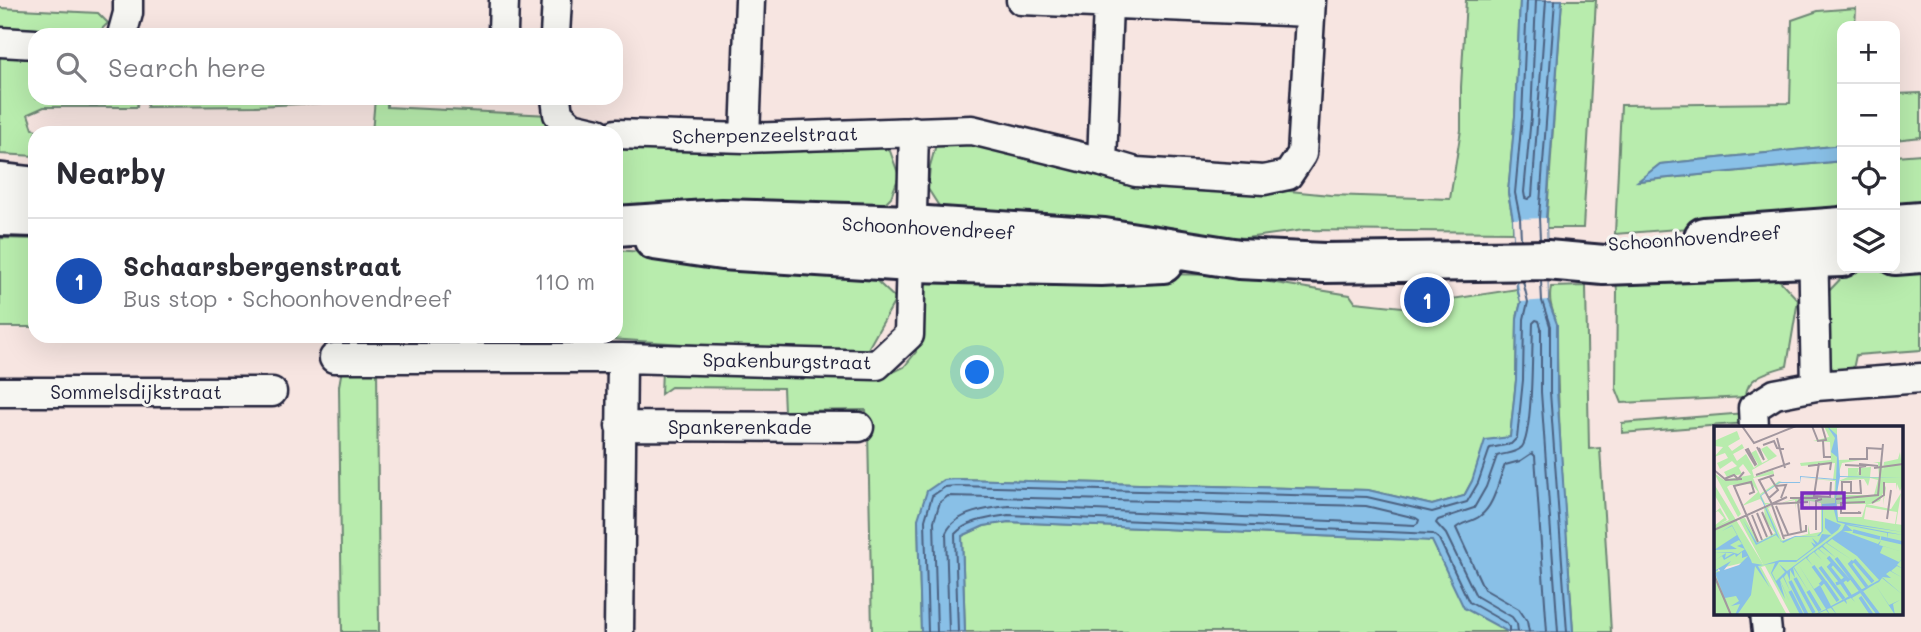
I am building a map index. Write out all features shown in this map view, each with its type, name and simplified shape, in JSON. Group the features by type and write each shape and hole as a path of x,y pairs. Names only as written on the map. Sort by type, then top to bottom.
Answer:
{"street":[{"path":"124,28 128,0"},
{"path":"503,28 504,0"},
{"path":"555,28 556,0"},
{"path":"745,138 750,0"},
{"path":"1021,0 1108,4 1310,6"},
{"path":"1102,162 1108,4"},
{"name":"Scherpenzeelstraat","path":"623,134 745,138 972,130 1136,172 1264,180 1288,175 1302,154 1310,6"},
{"path":"0,42 28,44"},
{"path":"557,105 558,114 571,126"},
{"name":"Spakenburgstraat","path":"334,358 622,358 877,365 909,335 914,131"},
{"path":"0,183 28,186"},
{"path":"0,216 28,217"},
{"name":"Schoonhovendreef","path":"623,226 722,219 1101,266 1238,259 1324,264 1531,260 1604,265 1828,243"},
{"path":"1900,224 1921,222"},
{"name":"Schoonhovendreef","path":"623,235 722,250 912,243"},
{"path":"1816,386 1828,243"},
{"path":"1900,255 1921,253"},
{"path":"620,632 622,358"},
{"path":"1753,418 1775,394 1816,386 1921,378"},
{"name":"Sommelsdijkstraat","path":"0,392 272,392"},
{"name":"Spankerenkade","path":"621,426 859,427"},
{"path":"1765,614 1767,632"}],"green space":[{"path":"1466,0 1520,0 1515,116 1508,193 1513,232 1304,230 1246,238 946,217 928,189 930,166 937,141 961,145 975,143 1230,185 1330,195 1450,199 1461,130"},
{"path":"1562,0 1596,0 1583,228 1546,228"},
{"path":"0,8 98,13 108,23 103,28 0,27"},
{"path":"1856,8 1855,21 1837,21 1837,146 1660,164 1640,181 1837,161 1837,216 1615,234 1621,105 1790,103 1792,20 1818,11"},
{"path":"0,53 28,55 28,105 137,105 44,107 28,114 32,126 28,126 28,156 0,154"},
{"path":"1921,93 1921,137 1900,139 1900,94"},
{"path":"147,105 277,105 255,106"},
{"path":"374,105 387,105 550,115 561,126 373,126"},
{"path":"623,142 864,142 890,151 899,176 891,197 872,216 623,210"},
{"path":"1921,154 1921,210 1900,212 1900,156"},
{"path":"0,238 28,239 28,327 0,327"},
{"path":"623,251 864,269 896,299 865,354 623,340"},
{"path":"1921,261 1921,350 1856,355 1852,374 1837,376 1828,362 1826,294 1846,273 1900,273 1900,267"},
{"path":"1770,270 1798,300 1787,366 1754,379 1746,397 1622,403 1616,388 1615,271"},
{"path":"940,271 1227,275 1350,295 1355,302 1431,310 1432,302 1517,289 1521,302 1517,318 1516,380 1510,437 1472,481 1464,496 1432,505 1368,490 956,479 918,519 921,632 872,632 866,410 784,411 783,388 671,387 661,394 662,369 883,377 904,367 916,352 914,294"},
{"path":"1586,286 1589,449 1600,448 1611,632 1573,632 1560,445 1557,326 1550,294 1551,287"},
{"path":"343,363 377,363 379,632 342,632 339,386"},
{"path":"1745,413 1747,423 1622,433 1622,423"},
{"path":"1008,522 1385,539 1379,535 1461,544 1534,632 965,632 962,536 984,526"}],"water":[{"path":"1520,0 1562,0 1546,218 1548,300 1557,324 1557,391 1573,632 1508,632 1464,608 1432,541 1008,522 984,526 962,536 965,632 921,632 918,519 927,491 943,480 1368,490 1432,505 1464,496 1472,481 1485,440 1510,437 1516,380 1517,318 1521,302 1517,289 1513,219 1508,193 1515,116"},
{"path":"1837,146 1837,161 1638,181 1660,164"}],"pier":[{"path":"1546,218 1548,300 1521,302 1513,219"}],"place":[{"name":"Schaarsbergenstraat","path":"1427,300"}]}
